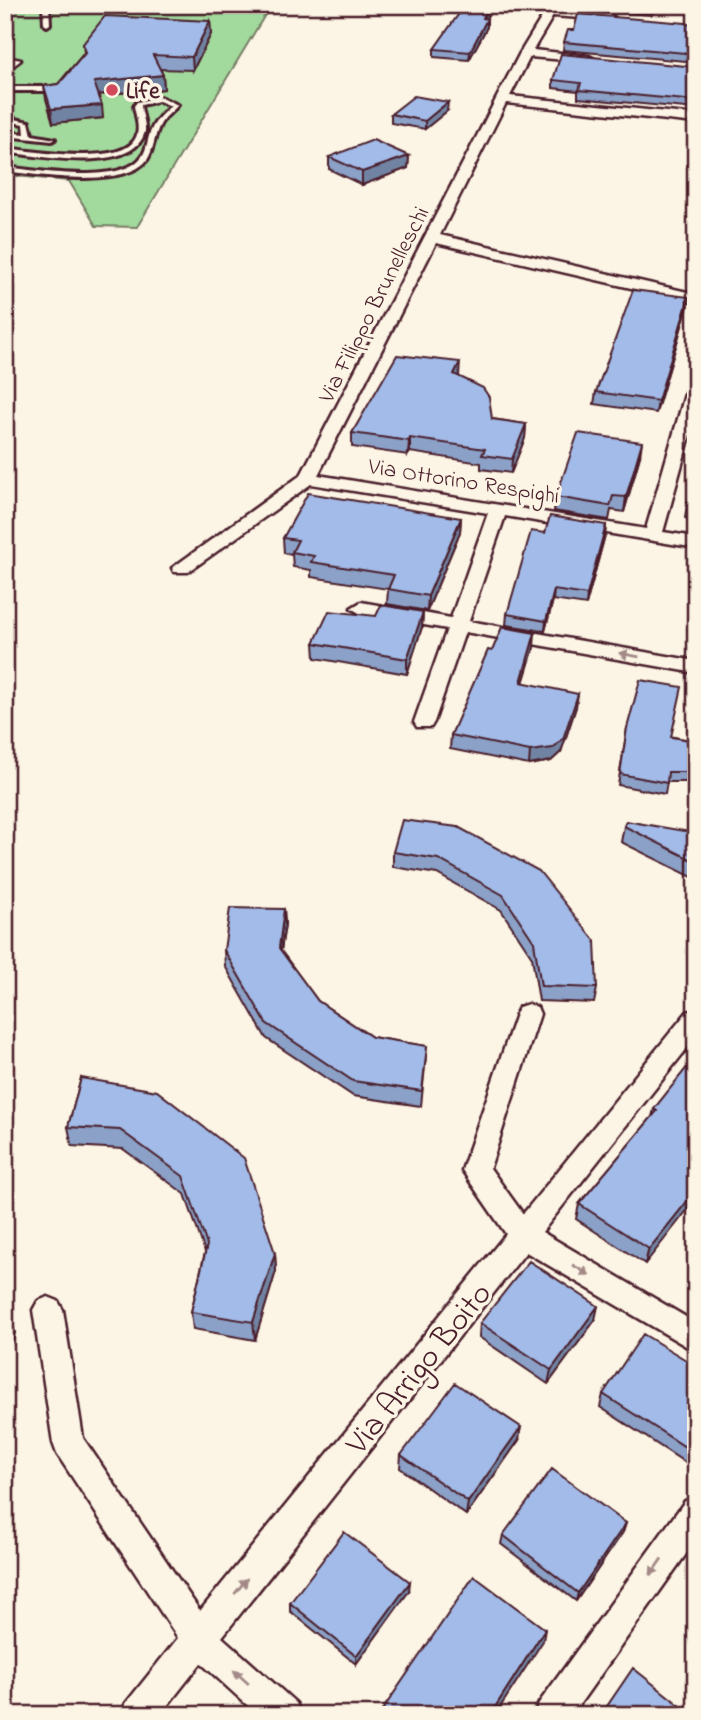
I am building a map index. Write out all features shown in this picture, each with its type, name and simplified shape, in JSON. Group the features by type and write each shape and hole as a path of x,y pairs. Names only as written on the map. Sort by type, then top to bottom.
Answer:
{"street":[{"name":"Via Filippo Brunelleschi","path":"181,568 308,478 434,238 526,53 550,12 616,18"},
{"path":"526,53 604,61"},
{"path":"5,69 15,60"},
{"path":"503,99 696,119"},
{"path":"434,238 696,299"},
{"path":"653,536 696,384"},
{"name":"Via Ottorino Respighi","path":"308,478 696,543"},
{"path":"424,722 498,510"},
{"path":"361,608 696,667"},
{"path":"528,1014 476,1170 523,1235 696,1339"},
{"name":"Via Arrigo Boito","path":"138,1715 696,1019"},
{"path":"48,1310 68,1443 199,1639 284,1715"},
{"path":"551,1715 696,1512"}],"lane":[{"path":"46,5 47,24"},
{"path":"5,89 61,89"},
{"path":"5,150 62,155 123,154 134,148 144,123 137,106 139,103 160,99 175,105 157,124 144,159 135,167 121,172 74,174 5,169"},
{"path":"5,119 27,123 29,137"},
{"path":"5,134 51,137 74,174"}],"green space":[{"name":"Life","path":"5,5 271,5 137,227 96,226 69,181 5,175"}],"building":[{"path":"465,5 489,5 483,18 487,19 470,52 434,49"},
{"path":"625,5 654,5 653,8"},
{"path":"578,14 686,23 696,27 696,54 564,42 568,30 574,30"},
{"path":"105,16 210,21 192,57 153,55 163,75 94,82 102,105 51,109 44,86 58,84 64,78 86,52 83,44"},
{"path":"561,54 696,67 696,101 579,90 581,83 553,80"},
{"path":"414,96 448,102 425,121 391,114"},
{"path":"373,140 409,156 362,172 329,157"},
{"path":"633,290 689,297 658,401 596,392"},
{"path":"397,355 460,362 454,374 483,388 489,397 492,419 526,424 512,459 482,455 485,449 352,433"},
{"path":"578,433 642,442 626,497 613,496 610,506 556,497"},
{"path":"696,482 696,508 687,504"},
{"path":"308,493 461,518 428,596 388,589 394,575 311,562 314,556 292,552 298,540 283,538"},
{"path":"550,516 606,525 587,595 554,590 546,621 507,614 531,531 545,533"},
{"path":"381,605 423,612 407,659 314,643 329,611 376,616"},
{"path":"502,627 535,633 521,682 578,694 563,739 553,748 530,751 451,735 488,650 492,651"},
{"path":"640,680 682,687 671,737 696,741 696,772 668,772 667,783 620,774 627,728"},
{"path":"402,820 458,827 539,871 595,941 597,988 541,986 534,942 503,895 438,859 393,852"},
{"path":"626,821 696,833 696,862 624,826"},
{"path":"230,908 284,909 279,948 318,1001 372,1037 427,1046 422,1091 353,1081 266,1023 224,950"},
{"path":"696,1056 696,1190 649,1249 579,1204 657,1111 654,1109"},
{"path":"81,1078 157,1091 244,1158 275,1253 253,1322 191,1312 207,1245 183,1176 120,1130 68,1127"},
{"path":"529,1261 598,1306 551,1370 480,1323"},
{"path":"5,1315 10,1316 5,1329"},
{"path":"643,1334 696,1366 696,1440 690,1450 603,1394"},
{"path":"455,1383 521,1427 468,1502 401,1455"},
{"path":"552,1469 626,1523 578,1593 503,1535"},
{"path":"344,1532 410,1582 356,1656 290,1603"},
{"path":"474,1576 545,1629 490,1715 379,1715"},
{"path":"633,1668 692,1715 601,1715"}],"place":[{"name":"Life","path":"112,90"}]}
